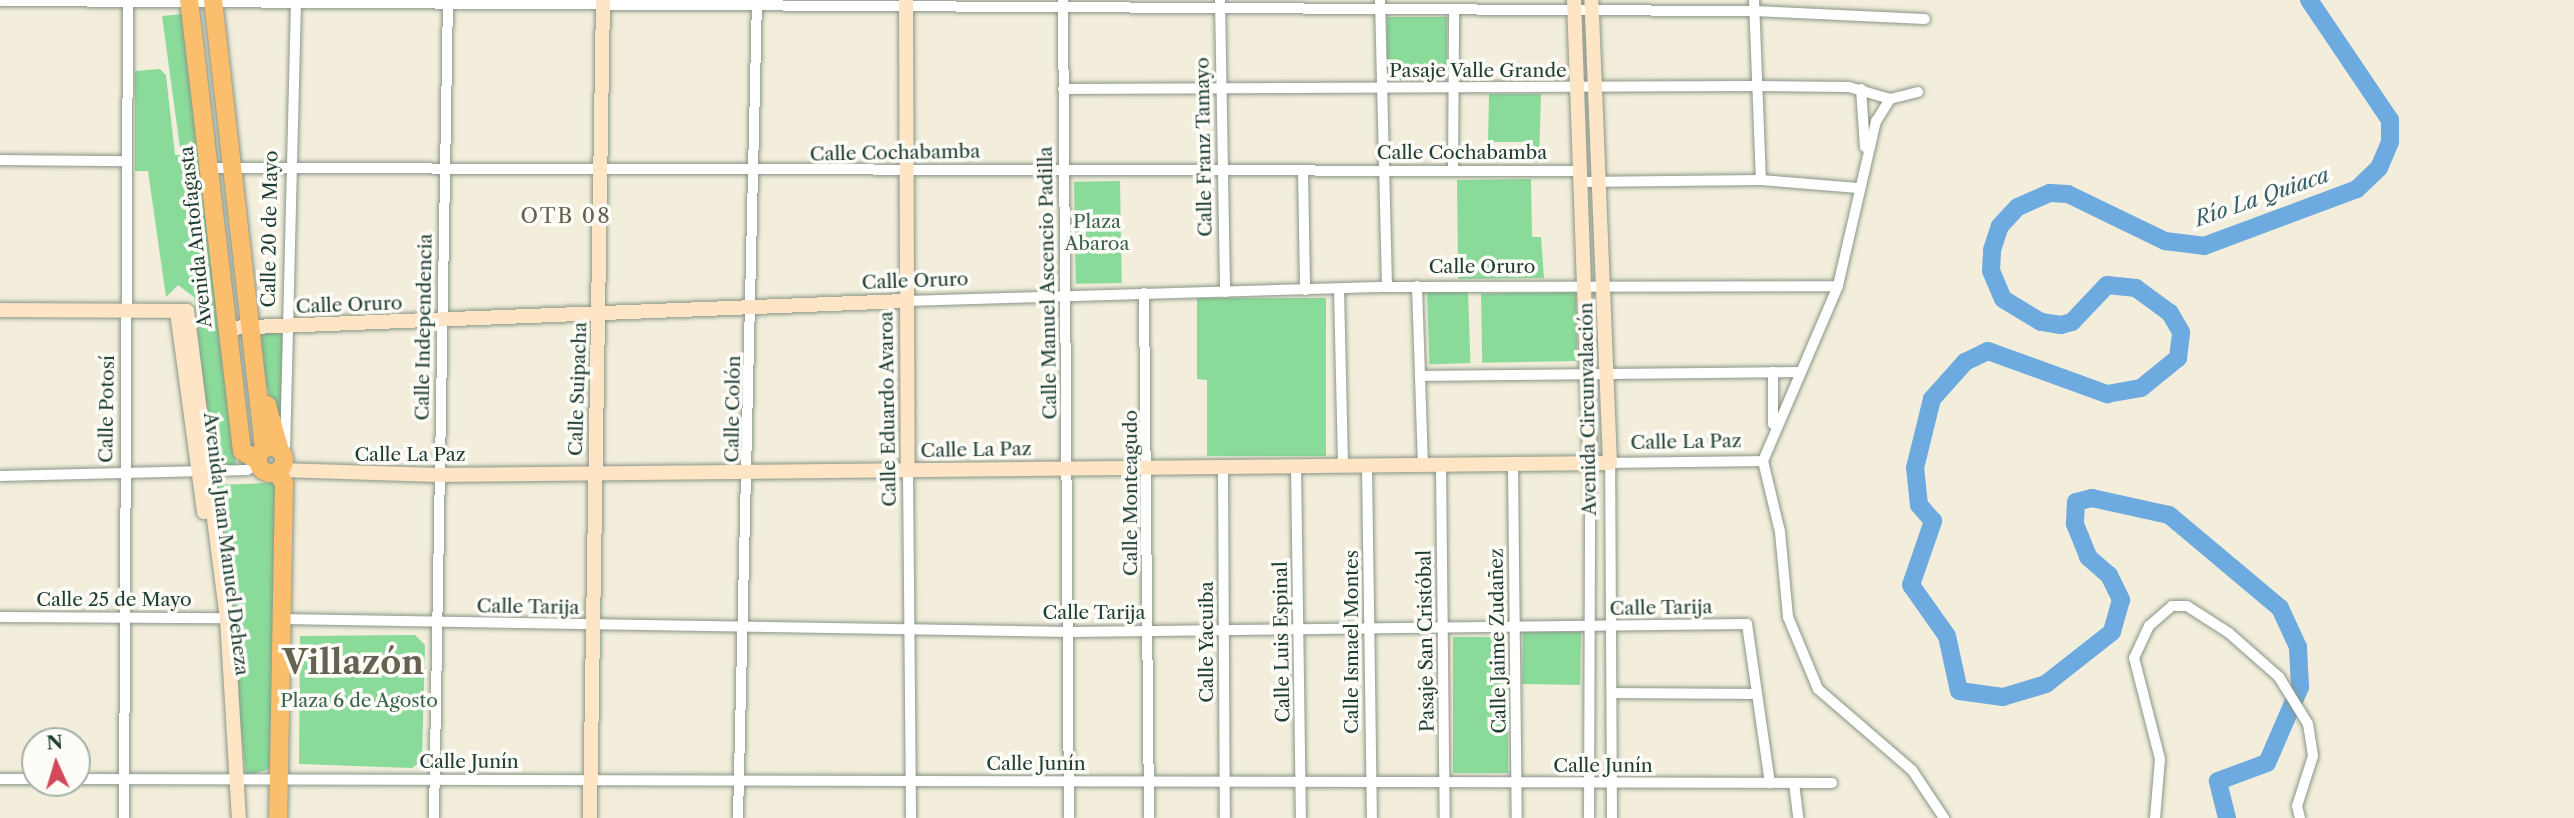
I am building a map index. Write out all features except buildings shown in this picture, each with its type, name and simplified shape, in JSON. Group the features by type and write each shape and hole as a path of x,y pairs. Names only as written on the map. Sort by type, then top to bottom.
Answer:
{"highway":[{"name":"Avenida Antofagasta","path":"189,3 242,451 271,460"},
{"path":"213,3 251,327 271,460"},
{"name":"Calle 20 de Mayo","path":"271,460 284,483 278,818"}],"main road":[{"name":"Calle Suipacha","path":"590,818 594,473 604,170 603,4"},
{"name":"Calle Eduardo Avaroa","path":"906,5 908,470"},
{"name":"Avenida Circunvalación","path":"1574,7 1590,463"},
{"name":"Avenida Circunvalación","path":"1591,7 1602,181 1610,463"},
{"name":"Calle Oruro","path":"227,328 443,322 751,304 906,301"},
{"path":"0,310 126,311"},
{"name":"Avenida Juan Manuel Deheza","path":"126,311 182,311 222,618 240,780 239,818"},
{"name":"Calle La Paz","path":"271,460 438,475 1610,463"}],"street":[{"name":"Calle Franz Tamayo","path":"1220,0 1225,292"},
{"path":"1380,0 1387,287"},
{"path":"0,1 1063,5 1219,11 1454,13 1574,7 1754,6 1925,19"},
{"name":"Calle Potosí","path":"124,818 121,618 128,1"},
{"name":"Calle 20 de Mayo","path":"271,460 290,326 296,3"},
{"name":"Calle Independencia","path":"434,818 448,4"},
{"name":"Calle Colón","path":"738,818 750,472 757,4"},
{"name":"Calle Manuel Ascencio Padilla","path":"1063,5 1070,632 1069,818"},
{"path":"1754,6 1754,86 1761,180"},
{"path":"1454,13 1454,171"},
{"name":"Pasaje Valle Grande","path":"1063,89 1754,86 1861,89 1890,99"},
{"path":"1861,89 1865,153"},
{"path":"1917,92 1890,99 1865,153 1838,286 1798,372 1763,461 1780,532 1788,617 1818,689 1912,770 1944,818"},
{"path":"0,160 126,161"},
{"name":"Calle Cochabamba","path":"209,168 292,166 753,172 1065,169 1454,171 1581,176 1602,181 1761,180 1857,188"},
{"path":"1303,170 1305,290"},
{"path":"1418,286 1423,465"},
{"name":"Calle Oruro","path":"906,301 1418,286 1838,286"},
{"path":"1339,289 1343,466"},
{"name":"Calle Monteagudo","path":"1144,293 1150,467 1149,818"},
{"path":"1773,372 1773,432"},
{"path":"1421,376 1798,372"},
{"path":"0,476 204,472 271,460"},
{"name":"Calle La Paz","path":"1610,463 1763,461"},
{"name":"Avenida Circunvalación","path":"1589,818 1590,463"},
{"name":"Avenida Circunvalación","path":"1610,463 1612,818"},
{"name":"Pasaje San Cristóbal","path":"1441,464 1445,818"},
{"name":"Calle Jaime Zudañez","path":"1513,464 1517,627 1517,818"},
{"name":"Calle Ismael Montes","path":"1367,465 1371,818"},
{"name":"Calle Luis Espinal","path":"1296,466 1301,818"},
{"name":"Calle Yacuiba","path":"1223,467 1225,818"},
{"name":"Calle Eduardo Avaroa","path":"908,470 911,818"},
{"path":"2155,818 2160,759 2134,658 2160,613 2187,606 2279,677 2311,741 2297,806 2300,818"},
{"name":"Calle 25 de Mayo","path":"0,617 222,618"},
{"name":"Calle Tarija","path":"281,619 1070,632 1747,624 1770,783"},
{"path":"1612,693 1757,694"},
{"name":"Calle Junín","path":"91,779 240,780 278,776 591,780 1832,783"},
{"path":"0,779 21,779"},
{"path":"1794,783 1798,818"}],"green space":[{"path":"182,14 236,465 212,465 194,297 178,285 166,297 148,171 135,171 135,71 160,69 166,75 175,155 181,155 162,16"},
{"path":"1387,17 1447,17 1447,80 1387,80"},
{"path":"1489,94 1541,94 1539,162 1526,162 1526,142 1488,142"},
{"path":"1531,179 1532,237 1541,237 1544,278 1458,279 1457,180"},
{"name":"Plaza Abaroa","path":"1120,181 1122,283 1076,284 1074,182"},
{"path":"1468,291 1471,363 1430,364 1427,292"},
{"path":"1576,292 1577,361 1482,363 1481,294"},
{"path":"1197,298 1326,298 1326,456 1207,456 1207,380 1197,379"},
{"path":"265,331 284,334 280,423 264,380 260,336"},
{"path":"271,483 277,487 273,768 246,776 215,485"},
{"path":"1523,631 1581,632 1580,685 1522,684"},
{"name":"Plaza 6 de Agosto","path":"415,635 425,645 422,761 412,768 299,764 300,636"},
{"path":"1453,637 1508,637 1508,773 1453,773"}],"waterway":[{"name":"Río La Quiaca","path":"2227,818 2218,781 2267,763 2300,687 2298,647 2280,608 2169,515 2092,498 2076,502 2075,524 2088,557 2109,575 2121,600 2112,632 2046,684 2003,697 1959,691 1947,636 1911,585 1933,521 1919,505 1915,468 1932,399 1965,362 1988,351 2107,394 2141,388 2178,358 2181,332 2170,313 2136,288 2107,285 2072,322 2061,325 2041,322 2003,299 1991,271 1992,250 2000,226 2018,207 2050,193 2068,194 2165,241 2204,246 2357,189 2379,168 2390,142 2390,120 2309,0"}],"district":[{"name":"OTB 08","path":"566,216"},
{"name":"Villazón","path":"353,663"}]}
